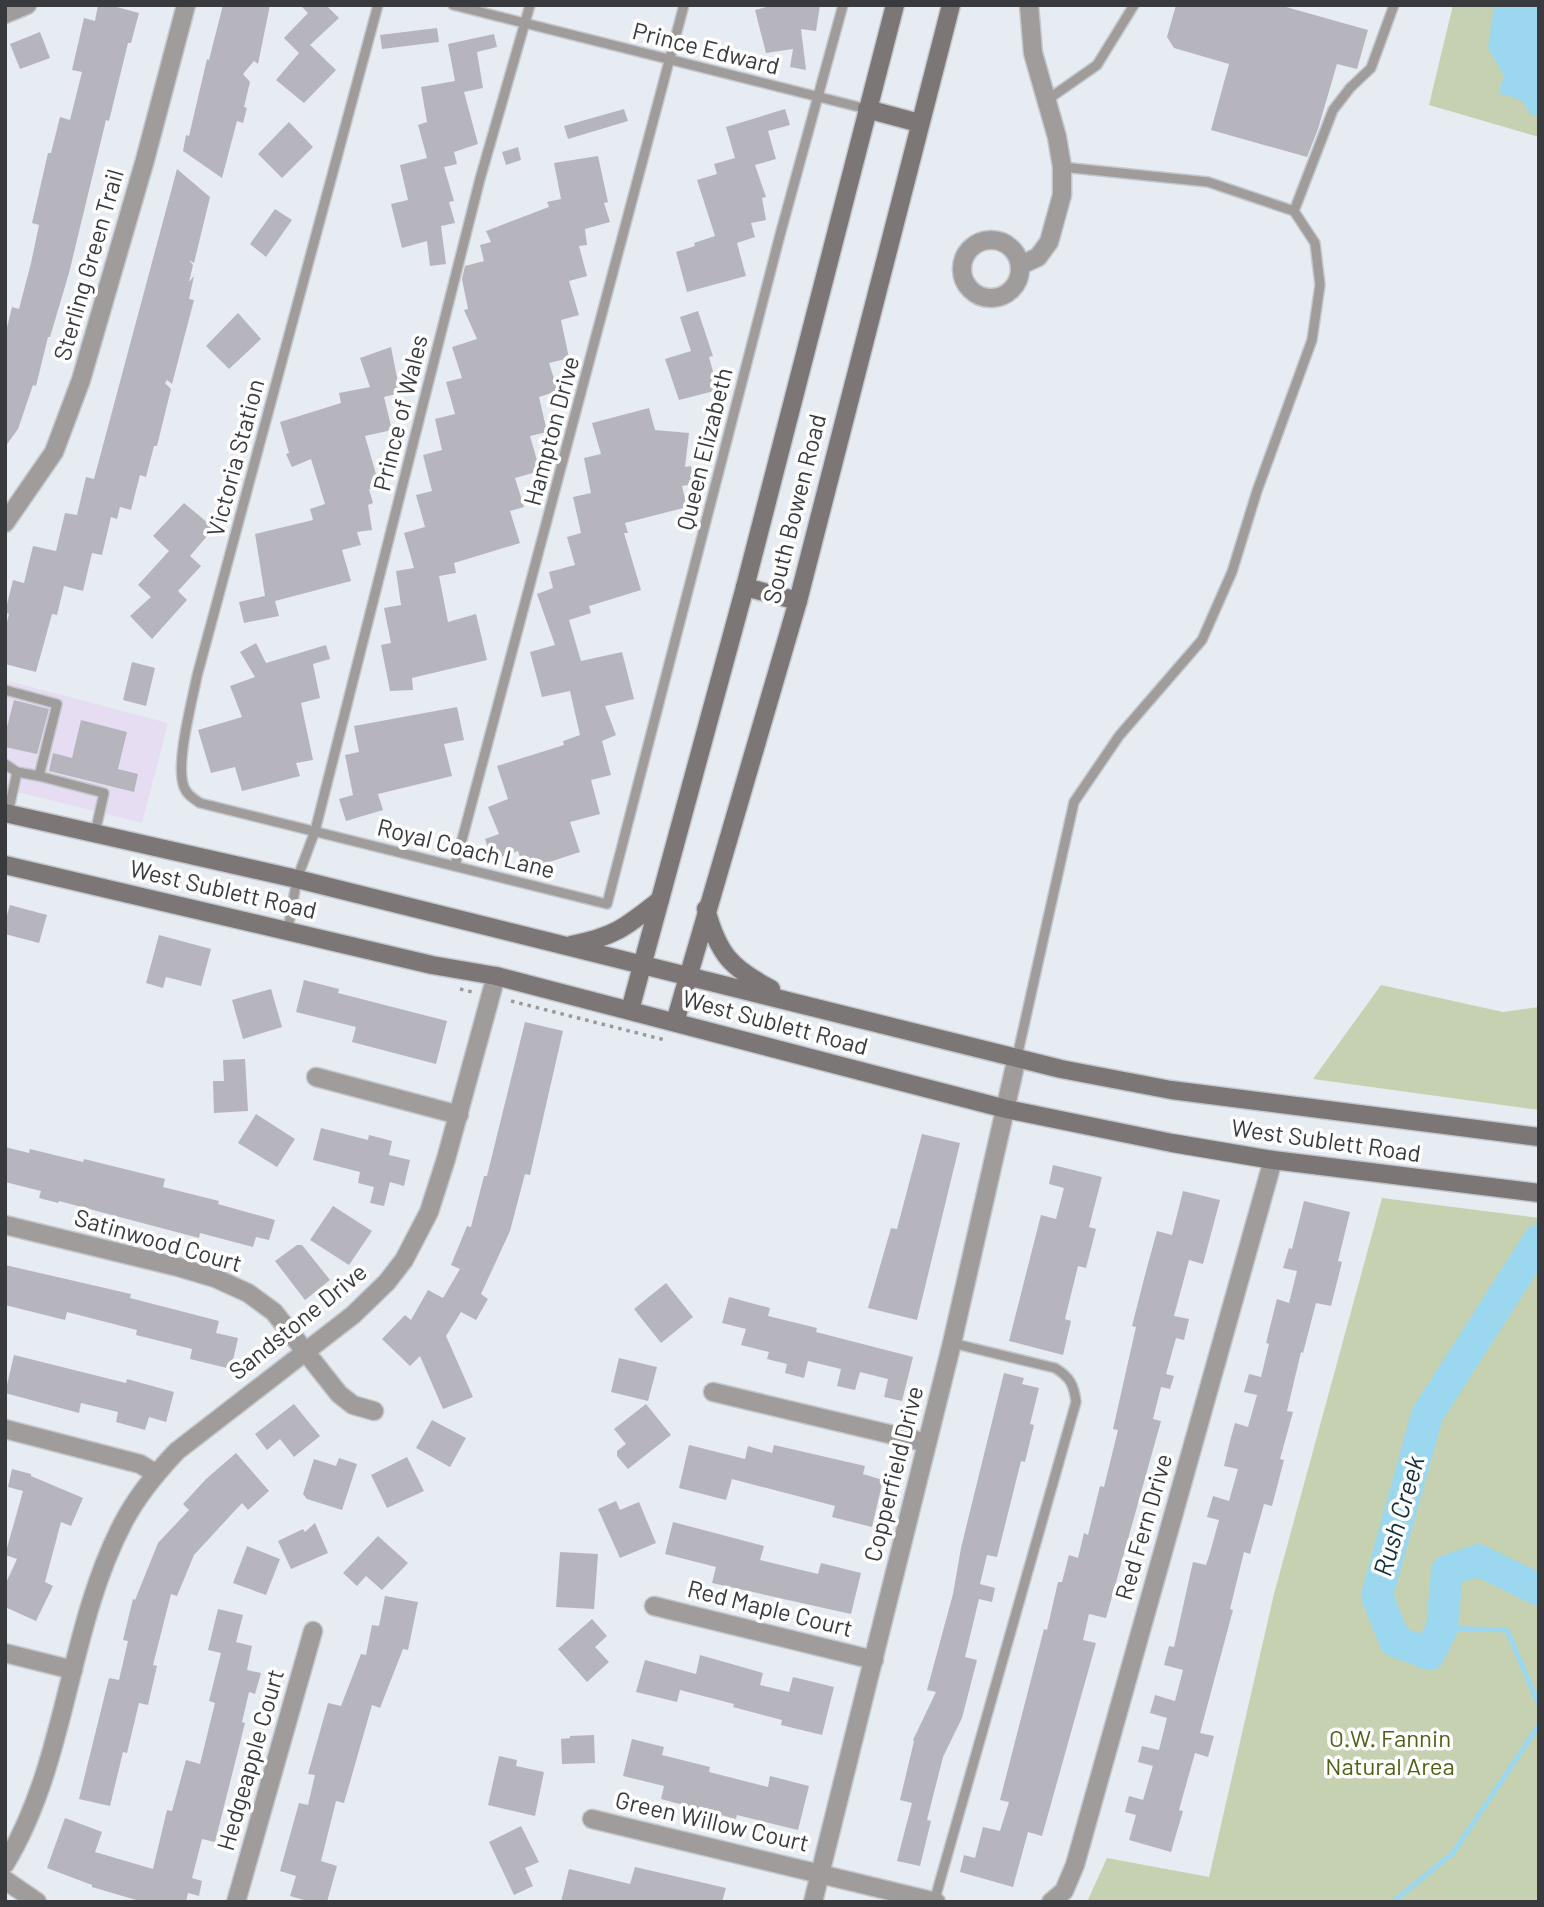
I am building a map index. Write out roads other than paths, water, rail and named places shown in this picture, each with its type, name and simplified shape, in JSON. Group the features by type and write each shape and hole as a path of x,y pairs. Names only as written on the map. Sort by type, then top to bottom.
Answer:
{"main road":[{"name":"South Bowen Road","path":"630,1010 745,587 895,5"},
{"name":"South Bowen Road","path":"675,1022 798,601 951,5"},
{"path":"867,109 919,123"},
{"path":"745,587 798,601"},
{"name":"West Sublett Road","path":"7,813 297,879 1061,1069 1171,1090 1535,1136"},
{"name":"West Sublett Road","path":"5,865 432,964 496,976 1006,1109 1172,1143 1273,1160 1539,1193"},
{"path":"566,946 602,939 625,927 660,900"},
{"path":"706,909 712,932 725,955 746,976 796,1002"}],"street":[{"path":"5,15 26,5"},
{"name":"Sterling Green Trail","path":"5,523 54,452 81,380 145,160 186,5"},
{"path":"1021,265 1038,257 1049,242 1062,195 1062,167 1057,137 1033,53 1028,5"},
{"name":"Sandstone Drive","path":"5,1864 18,1842 40,1787 107,1556 123,1522 155,1473 177,1451 353,1315 387,1282 404,1260 429,1212 496,976"},
{"name":"Copperfield Drive","path":"813,1902 951,1343 1017,1057"},
{"path":"316,1076 458,1115"},
{"name":"Red Fern Drive","path":"1051,1902 1064,1891 1075,1865 1273,1160"},
{"name":"Satinwood Court","path":"5,1225 215,1278 248,1293 274,1312 339,1394 353,1405 374,1411"},
{"path":"713,1392 926,1443"},
{"path":"5,1429 140,1464 155,1473"},
{"name":"Red Maple Court","path":"654,1606 874,1660"},
{"name":"Hedgeapple Court","path":"236,1902 313,1631"},
{"path":"5,1653 73,1670"},
{"name":"Green Willow Court","path":"592,1819 821,1873"},
{"path":"821,1873 935,1902"},
{"path":"5,1880 37,1902"}],"lane":[{"name":"Victoria Station","path":"315,831 200,803 189,796 183,786 182,768 197,676 378,5"},
{"name":"Prince Edward","path":"453,5 867,109"},
{"name":"Prince of Wales","path":"288,929 297,879 315,831 480,179 530,5"},
{"name":"Hampton Drive","path":"455,866 684,5"},
{"name":"Queen Elizabeth","path":"607,904 773,262 843,5"},
{"path":"1047,100 1097,65 1134,5"},
{"path":"1294,211 1333,110 1350,88 1371,68 1394,5"},
{"path":"1017,1057 1074,802 1119,736 1202,640 1232,572 1257,491 1312,340 1320,285 1315,243 1294,211 1208,183 1062,167"},
{"path":"5,690 57,704 39,776"},
{"path":"5,764 17,772 104,793 95,833"},
{"path":"7,813 17,772"},
{"name":"Royal Coach Lane","path":"315,831 607,904"},
{"path":"935,1902 1076,1402 1075,1389 1068,1376 1055,1368 951,1343"}],"water":[{"path":"1494,5 1539,5 1539,116 1531,115 1521,100 1498,93 1504,76 1488,48"},
{"path":"1539,1221 1539,1261 1479,1342 1470,1337 1477,1311 1486,1301 1488,1289 1500,1279 1505,1267 1521,1250"}],"waterway":[{"name":"Rush Creek","path":"1539,1240 1427,1415 1377,1596 1395,1641 1429,1654 1442,1628 1447,1571 1478,1560 1539,1590"},
{"path":"1442,1628 1507,1630 1539,1705"},
{"path":"1393,1902 1453,1853 1539,1725"}],"park label":[{"name":"O.W. Fannin Natural Area","path":"1390,1753"}]}
